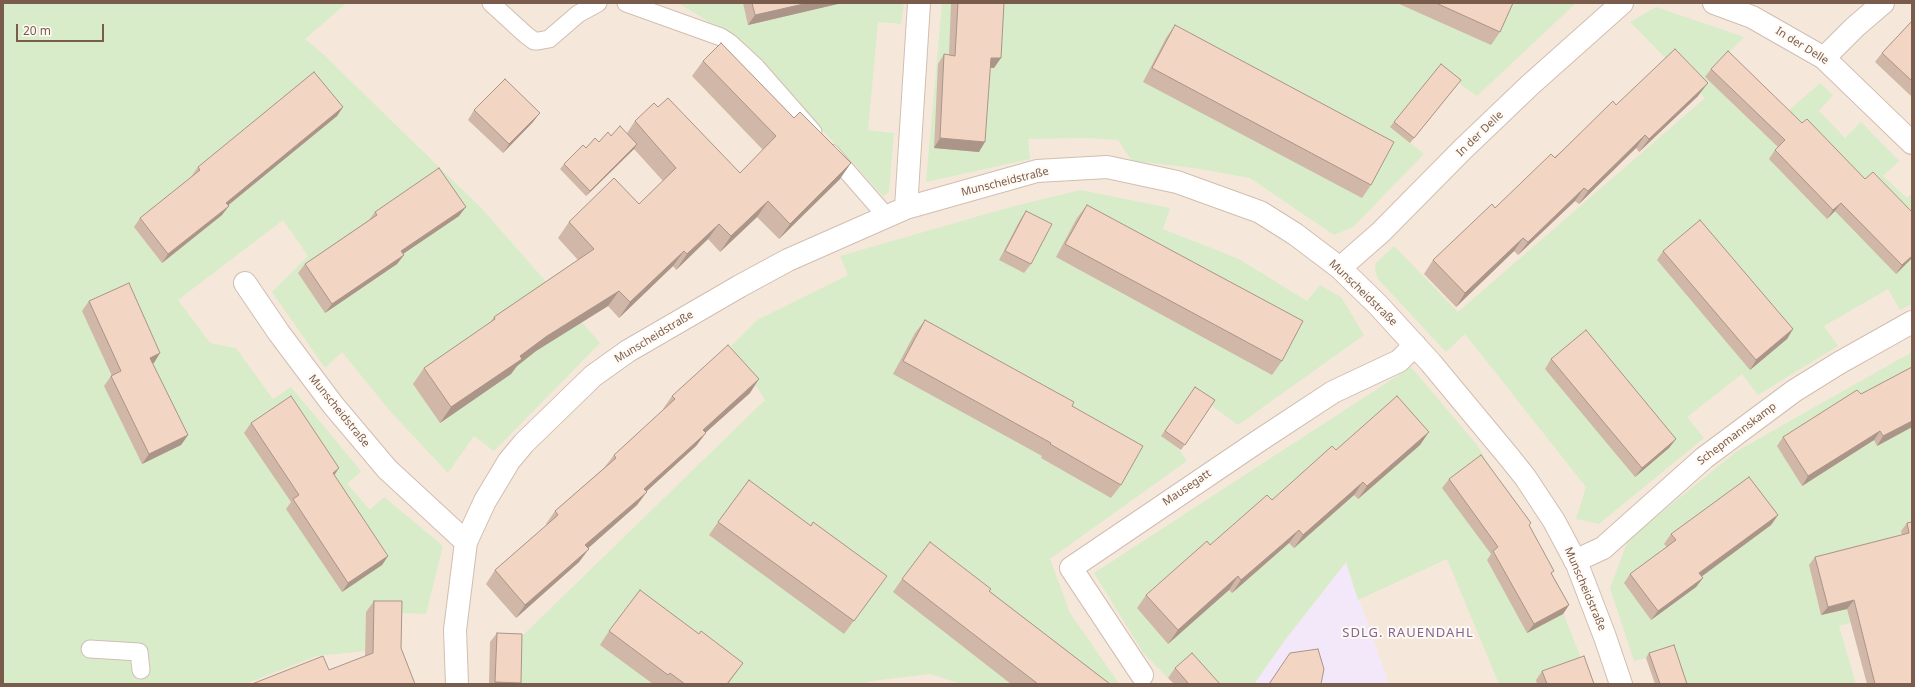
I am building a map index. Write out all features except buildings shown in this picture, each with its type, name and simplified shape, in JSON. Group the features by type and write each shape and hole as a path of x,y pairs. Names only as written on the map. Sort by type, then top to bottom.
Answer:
{"street":[{"path":"897,213 919,3"},
{"name":"In der Delle","path":"1340,268 1380,232 1513,101 1622,3"},
{"name":"In der Delle","path":"1714,3 1752,17 1824,58 1912,143"},
{"path":"1824,58 1855,27 1883,3"},
{"name":"Munscheidstraße","path":"457,684 455,630 466,542 485,501 509,461 524,443 593,376 628,351 788,260 897,213 1037,171 1107,167 1177,182 1260,212 1295,234 1340,268 1378,305 1415,345 1525,477 1554,521 1574,561 1605,637 1621,684"},
{"name":"Munscheidstraße","path":"245,283 279,333 328,399 387,469 466,542"},
{"name":"Schepmannskamp","path":"1574,561 1603,548 1704,458 1794,391 1852,355 1912,322"},
{"name":"Mausegatt","path":"1142,675 1071,568 1192,484 1333,392 1399,361 1415,345"}],"lane":[{"path":"491,3 526,35 538,41 549,40 578,14 598,3"},
{"path":"626,3 721,37 739,50 897,213"},
{"path":"90,649 139,652 141,670"}],"shaded area":[{"path":"347,3 1912,3 1912,684 181,684 3,248 263,74"},
{"path":"1346,562 1389,684 1254,684 1285,640"}],"green space":[{"path":"3,3 347,3 305,39 324,55 482,209 600,343 494,451 474,436 448,473 390,411 342,352 325,368 272,292 308,256 283,220 178,300 210,343 236,348 273,399 291,387 361,471 347,484 370,510 384,497 443,546 426,614 394,613 365,651 317,656 245,684 3,684"},
{"path":"678,3 904,3 901,24 878,22 868,130 894,133 889,192 883,196 742,42"},
{"path":"942,3 1576,3 1477,96 1438,69 1391,127 1424,154 1353,227 1334,235 1250,178 1194,168 1132,161 1118,140 1085,138 1028,139 1030,159 926,182"},
{"path":"1656,7 1744,37 1705,77 1763,133 1820,83 1833,95 1819,111 1845,138 1861,122 1899,161 1883,176 1907,198 1912,193 1912,304 1900,310 1888,289 1824,326 1838,346 1758,395 1742,374 1687,417 1704,438 1599,524 1576,519 1586,487 1465,334 1446,352 1378,279 1375,270 1376,263 1394,246 1458,312 1705,98 1630,22"},
{"path":"1081,190 1170,208 1163,229 1239,259 1307,301 1320,285 1341,297 1364,335 1238,425 1211,405 1161,436 1178,448 1187,461 1050,559 1070,613 1118,682 1117,684 961,684 931,674 871,681 861,684 514,684 515,643 765,400 731,346 757,320 848,275 840,256 1014,206"},
{"path":"1912,352 1912,606 1839,626 1856,684 1682,684 1646,658 1634,661 1610,588 1628,540 1737,451"},
{"path":"1411,367 1477,445 1534,539 1581,658 1589,684 1499,684 1447,559 1358,600 1346,562 1285,640 1254,684 1205,684 1185,662 1168,678 1144,654 1094,573"}],"district":[{"name":"SDLG. RAUENDAHL","path":"1408,633"}]}
